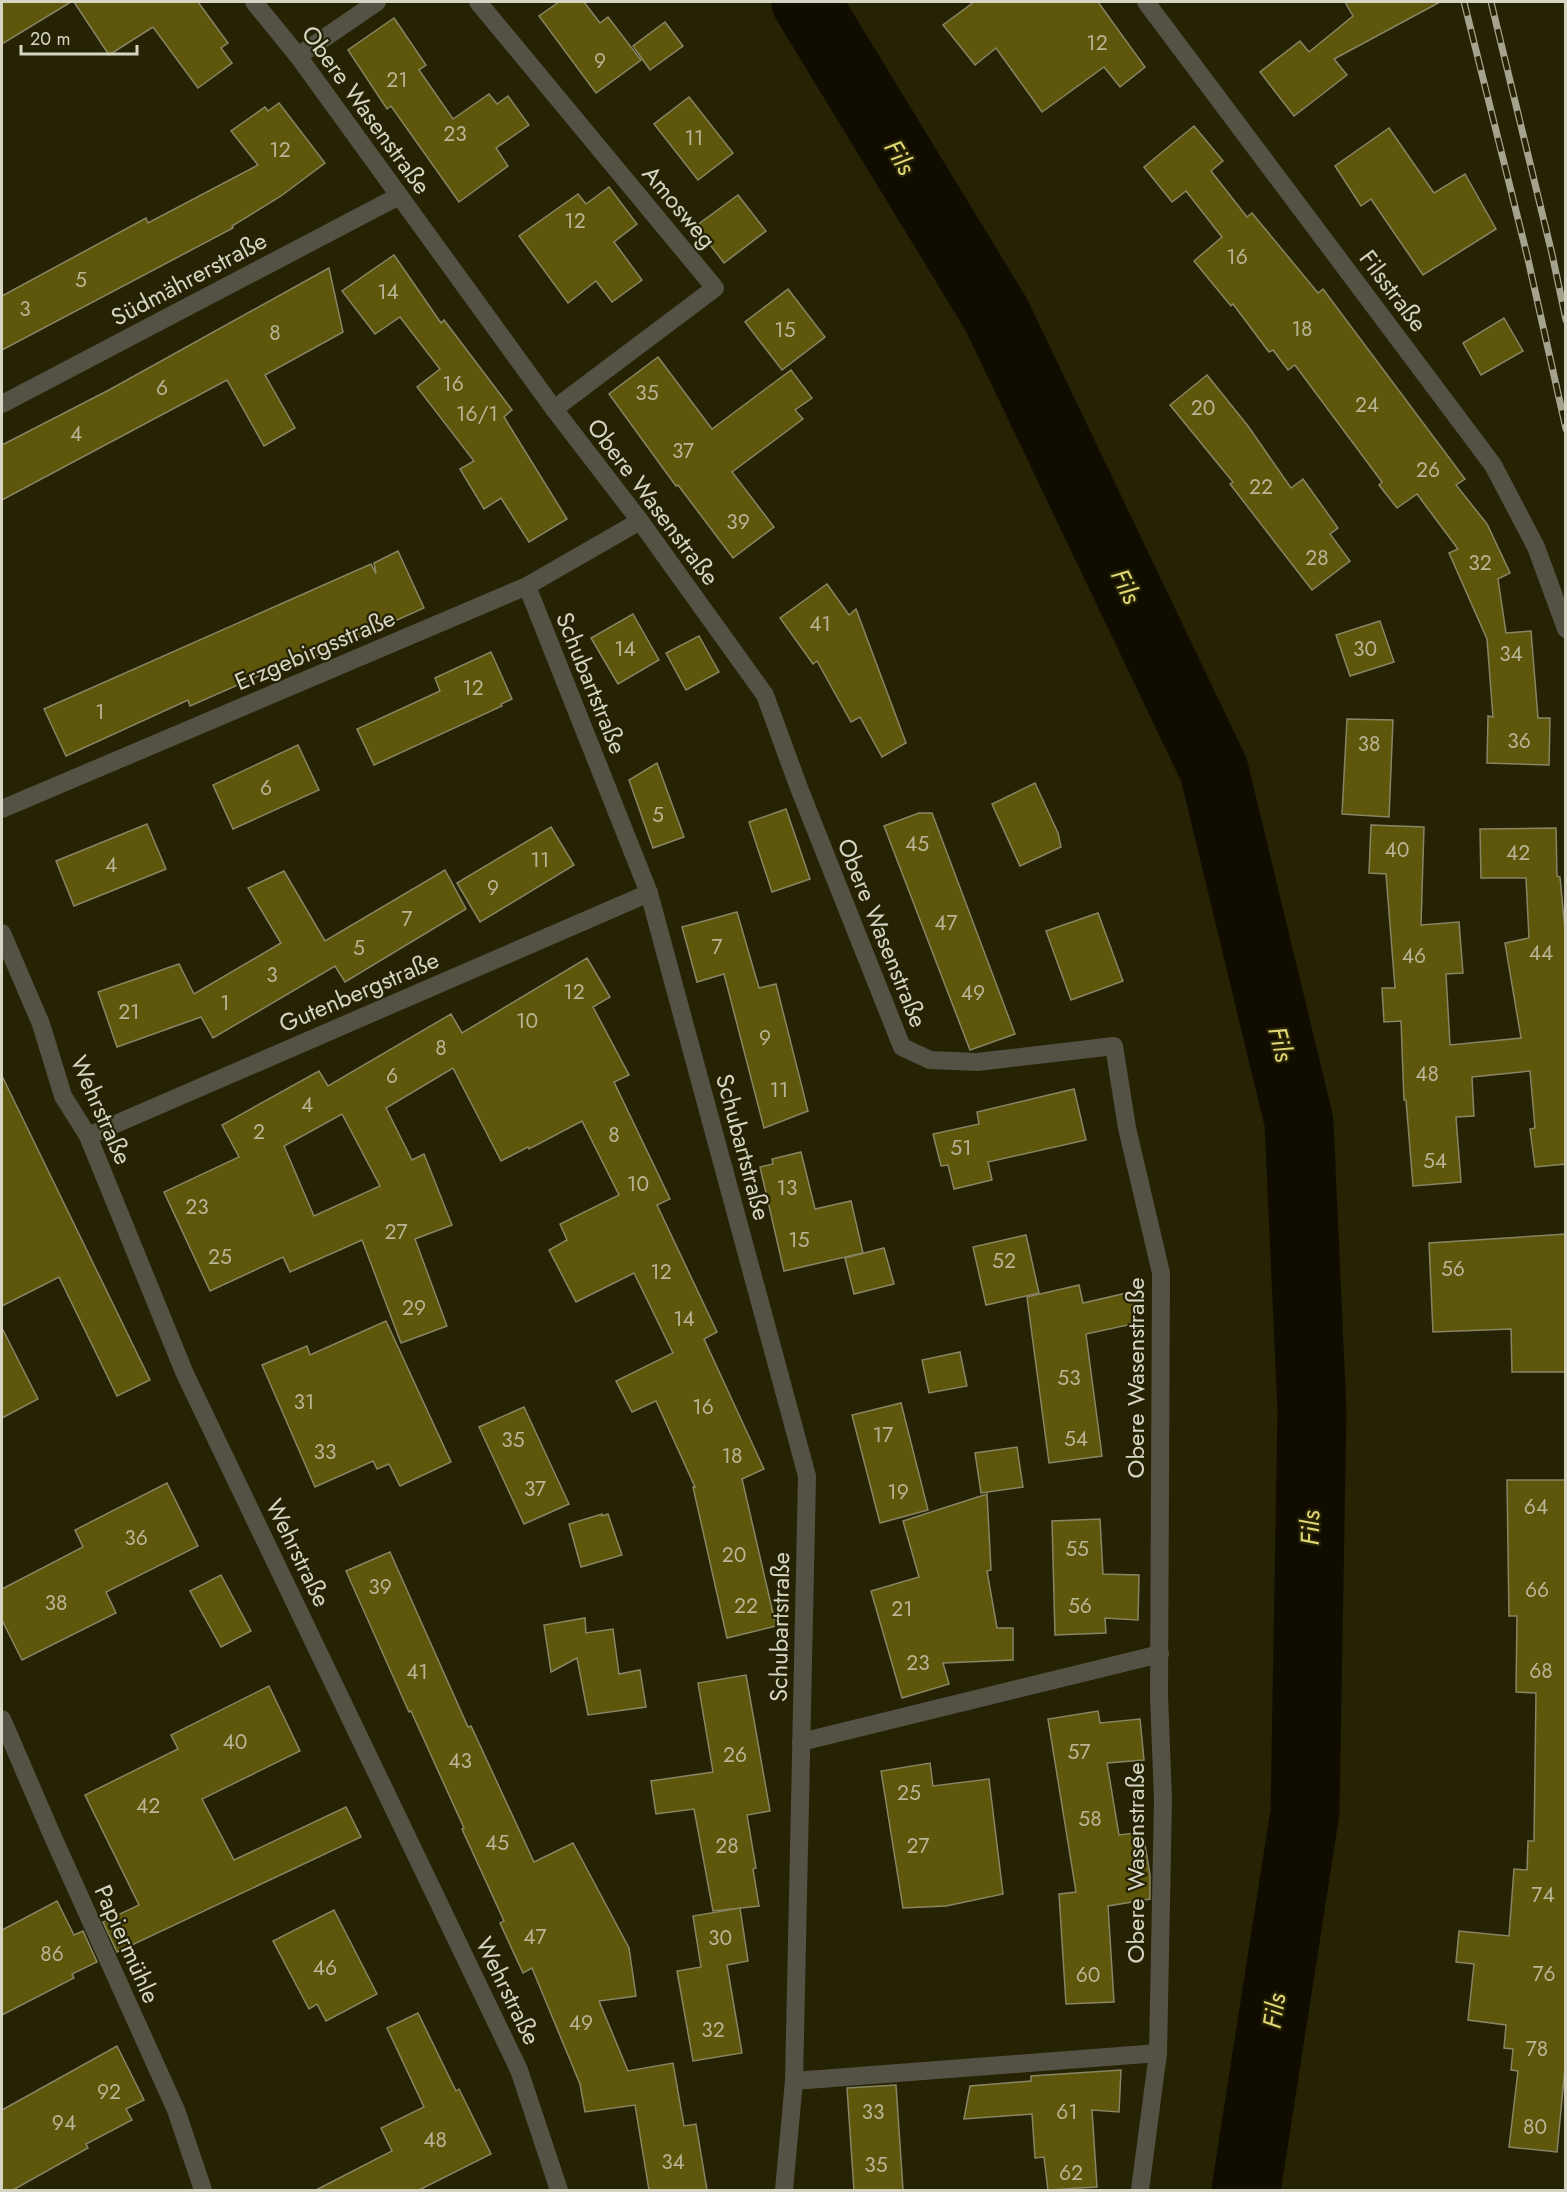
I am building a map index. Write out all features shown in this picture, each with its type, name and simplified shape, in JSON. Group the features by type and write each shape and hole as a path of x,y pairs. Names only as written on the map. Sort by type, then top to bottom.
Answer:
{"street":[{"name":"Obere Wasenstraße","path":"254,2 298,56 765,695 799,788 902,1047 930,1060 977,1062 1114,1046 1127,1128 1161,1274 1160,1654 1163,1800 1158,2053 1140,2190"},
{"path":"298,56 377,2"},
{"name":"Amosweg","path":"478,2 715,288 554,409"},
{"name":"Filsstraße","path":"1146,2 1493,465 1536,547 1566,629"},
{"name":"Südmährerstraße","path":"2,404 399,196"},
{"name":"Erzgebirgsstraße","path":"2,808 527,586 640,521"},
{"name":"Schubartstraße","path":"527,586 650,893 807,1476 794,2081 784,2190"},
{"name":"Gutenbergstraße","path":"88,1136 650,893"},
{"name":"Wehrstraße","path":"2,933 41,1024 63,1096 88,1136 185,1374 519,2070 559,2190"},
{"path":"801,1742 1160,1654"},
{"name":"Papiermühle","path":"2,1719 176,2110 203,2190"},
{"path":"794,2081 1158,2053"}],"building":[{"path":"2,2 71,2 2,44"},
{"path":"74,2 198,2 228,43 221,48 232,63 198,88 153,27 109,55"},
{"path":"559,2 584,2 600,23 608,17 641,60 596,93 539,16"},
{"path":"974,2 1098,2 1145,67 1120,87 1104,67 1042,112 996,48 975,65 943,25"},
{"path":"1345,2 1440,2 1334,59 1347,75 1294,116 1260,72 1300,41 1309,52 1353,16"},
{"path":"394,18 426,65 419,70 453,119 489,94 497,104 508,96 529,125 496,148 508,166 459,202 391,106 387,109 348,50"},
{"path":"665,22 683,46 650,70 633,46"},
{"path":"689,97 733,153 698,180 654,124"},
{"path":"279,103 325,163 281,196 232,226 233,228 2,350 2,296 146,218 148,223 258,165 231,131 265,107 268,111"},
{"path":"1194,126 1223,161 1211,171 1247,217 1252,213 1318,293 1323,289 1465,479 1456,485 1487,524 1510,573 1498,579 1506,633 1531,631 1538,718 1550,718 1549,765 1487,763 1488,716 1493,717 1487,639 1449,553 1458,549 1417,494 1397,508 1379,485 1382,482 1295,365 1288,370 1273,350 1269,352 1233,304 1231,306 1194,261 1222,237 1186,191 1172,202 1144,167"},
{"path":"1389,128 1434,193 1465,174 1496,229 1423,275 1371,199 1361,206 1335,166"},
{"path":"609,187 637,224 614,242 642,280 612,302 596,281 568,303 519,236 578,194 586,204"},
{"path":"738,195 766,231 724,263 696,226"},
{"path":"394,255 441,323 444,320 512,410 504,417 567,519 529,542 501,498 484,509 460,469 474,461 417,387 440,369 400,317 375,334 342,291"},
{"path":"329,268 343,332 265,375 295,428 264,446 227,380 2,500 2,445 109,390"},
{"path":"788,289 825,337 782,370 745,322"},
{"path":"1504,318 1523,351 1481,375 1463,343"},
{"path":"658,357 712,429 791,370 812,398 795,410 803,419 732,472 774,527 733,558 678,485 676,486 609,394"},
{"path":"1207,375 1248,426 1291,488 1303,479 1338,528 1330,534 1350,561 1312,590 1230,484 1233,482 1170,405"},
{"path":"398,551 424,608 315,657 313,652 190,706 188,700 66,756 44,709 371,564 376,574 374,563"},
{"path":"827,584 849,615 856,609 906,743 882,757 860,717 851,722 817,661 813,664 780,618"},
{"path":"633,614 659,660 618,684 591,638"},
{"path":"1380,621 1394,662 1350,676 1336,635"},
{"path":"699,636 719,672 686,690 666,653"},
{"path":"491,652 512,699 501,704 502,706 374,765 357,729 440,691 435,678"},
{"path":"1347,719 1393,720 1389,817 1342,814"},
{"path":"298,745 319,790 233,829 213,785"},
{"path":"657,763 684,837 653,848 629,780"},
{"path":"1035,783 1058,833 1061,847 1020,866 992,804"},
{"path":"786,809 810,879 772,892 749,822"},
{"path":"919,813 932,813 1015,1034 970,1050 884,826"},
{"path":"147,824 166,869 74,906 56,861"},
{"path":"1371,825 1424,827 1421,925 1459,922 1463,973 1446,974 1450,1045 1521,1038 1505,943 1529,938 1526,878 1481,878 1480,829 1556,828 1557,876 1560,877 1566,941 1566,1164 1535,1167 1530,1129 1535,1128 1530,1071 1472,1077 1474,1116 1456,1117 1461,1182 1413,1186 1406,1100 1404,1100 1401,1021 1384,1022 1382,988 1395,988 1386,874 1369,873"},
{"path":"551,827 574,865 480,922 457,883"},
{"path":"445,870 466,909 345,982 335,966 213,1038 201,1017 117,1047 98,992 179,964 194,994 281,943 248,888 284,871 325,941"},
{"path":"737,912 759,988 776,984 808,1111 764,1128 724,974 697,982 682,927"},
{"path":"1098,913 1123,981 1071,1000 1046,931"},
{"path":"587,958 610,997 593,1007 629,1075 614,1082 670,1199 657,1205 717,1332 704,1339 764,1469 742,1479 776,1626 727,1638 693,1487 695,1487 656,1401 632,1412 616,1381 673,1353 634,1273 576,1302 549,1250 567,1240 560,1224 619,1195 582,1121 501,1161 453,1068 386,1108 412,1160 424,1154 452,1225 415,1239 447,1326 401,1343 362,1240 290,1272 283,1257 210,1291 164,1192 239,1157 222,1125 319,1071 328,1086 451,1014 462,1033","holes":["342,1114 380,1186 314,1216 284,1146"]},
{"path":"2,1076 150,1380 117,1396 59,1277 2,1306"},
{"path":"1074,1089 1086,1140 988,1162 992,1180 954,1189 948,1165 941,1166 933,1134 979,1124 977,1112"},
{"path":"801,1152 815,1209 851,1201 863,1253 784,1271 760,1167 773,1164 772,1159"},
{"path":"1566,1234 1566,1372 1512,1372 1511,1329 1433,1332 1429,1243"},
{"path":"1026,1235 1039,1293 986,1305 973,1247"},
{"path":"884,1248 894,1284 854,1294 845,1258"},
{"path":"1079,1285 1083,1303 1131,1292 1137,1323 1086,1334 1102,1456 1049,1463 1027,1297"},
{"path":"386,1321 451,1462 400,1486 389,1464 377,1469 373,1461 315,1487 262,1365 307,1346 310,1355"},
{"path":"2,1328 38,1399 2,1418"},
{"path":"960,1352 967,1386 929,1393 922,1360"},
{"path":"901,1403 928,1510 880,1523 852,1415"},
{"path":"524,1407 569,1504 524,1524 479,1427"},
{"path":"1017,1447 1023,1487 981,1493 975,1453"},
{"path":"1507,1480 1566,1480 1566,2057 1557,2152 1509,2147 1518,2071 1511,2070 1513,2049 1504,2048 1506,2025 1468,2020 1474,1964 1456,1962 1459,1931 1509,1936 1514,1869 1527,1870 1528,1841 1534,1841 1536,1693 1516,1692 1517,1616 1509,1616"},
{"path":"167,1483 198,1546 106,1592 116,1613 22,1660 2,1620 2,1589 83,1547 75,1530"},
{"path":"987,1494 991,1570 987,1571 997,1628 1013,1628 1013,1660 943,1663 949,1684 902,1698 871,1591 919,1577 903,1521"},
{"path":"602,1514 602,1516 608,1514 622,1555 581,1567 569,1524"},
{"path":"1100,1519 1103,1574 1139,1575 1138,1620 1105,1618 1106,1633 1055,1635 1052,1521"},
{"path":"390,1552 468,1727 471,1726 534,1862 573,1843 629,1948 636,1996 599,2001 628,2071 673,2063 684,2126 696,2124 707,2190 649,2190 635,2105 585,2112 580,2084 532,1968 523,1973 500,1923 504,1921 462,1829 464,1828 346,1571"},
{"path":"221,1575 251,1631 221,1647 190,1591"},
{"path":"585,1618 586,1633 613,1629 619,1674 640,1670 646,1707 588,1715 577,1658 551,1672 544,1625"},
{"path":"746,1675 770,1811 747,1815 756,1868 753,1869 759,1906 713,1911 694,1809 656,1814 651,1781 713,1772 698,1683"},
{"path":"269,1686 300,1751 202,1799 234,1860 346,1807 361,1837 117,1952 103,1922 139,1905 85,1795 178,1749 171,1735"},
{"path":"1098,1711 1100,1723 1140,1719 1144,1760 1107,1763 1119,1835 1143,1832 1150,1875 1150,1899 1108,1906 1114,2002 1066,2004 1059,1894 1076,1892 1048,1719"},
{"path":"930,1763 933,1786 989,1779 1003,1894 946,1906 903,1908 881,1771"},
{"path":"57,1901 74,1935 83,1931 97,1962 72,1974 74,1978 2,2015 2,1930"},
{"path":"740,1908 748,1961 727,1965 742,2053 693,2061 677,1971 701,1967 693,1916"},
{"path":"334,1910 377,1994 326,2021 317,2004 309,2009 273,1941"},
{"path":"418,2013 456,2091 459,2089 491,2154 419,2190 316,2190 392,2151 381,2128 424,2107 387,2028"},
{"path":"117,2046 144,2100 126,2109 132,2120 86,2144 88,2148 13,2190 2,2190 2,2110"},
{"path":"1121,2070 1119,2112 1092,2110 1097,2187 1048,2190 1044,2157 1035,2158 1032,2114 964,2119 970,2086 1031,2081 1031,2076"},
{"path":"896,2085 903,2190 854,2190 847,2088"}],"waterway":[{"name":"Fils","path":"806,2 996,314 1214,770 1299,1122 1312,1411 1305,1812 1246,2190"}],"railway":[{"path":"1464,2 1527,255 1566,429"},
{"path":"1491,2 1566,320"}]}
